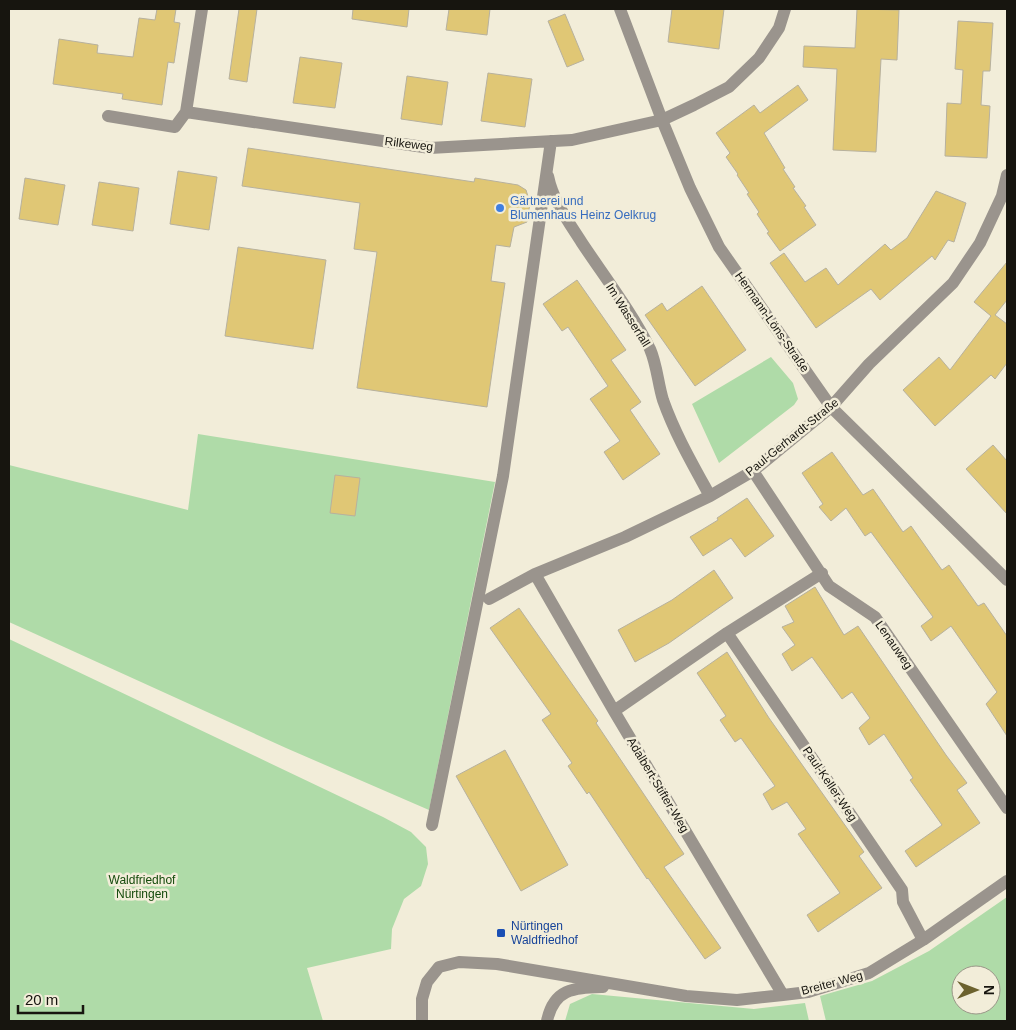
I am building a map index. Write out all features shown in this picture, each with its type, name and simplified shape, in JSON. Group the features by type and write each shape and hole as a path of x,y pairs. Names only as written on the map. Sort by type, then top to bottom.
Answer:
{"street":[{"path":"108,116 175,127 186,112 202,9"},
{"name":"Hermann-Löns-Straße","path":"620,9 690,188 719,247 831,408 1006,576"},
{"name":"Rilkeweg","path":"186,112 430,148 572,140 662,120 729,87 759,58 779,28 785,9"},
{"path":"432,825 503,476 551,141"},
{"name":"Im Wasserfall","path":"547,168 550,187 559,209 636,324 650,350 659,376 662,397 670,420 710,496"},
{"name":"Paul-Gerhardt-Straße","path":"489,599 535,574 625,538 710,496 753,470 831,408 869,364 953,283 980,243 1002,196 1007,174"},
{"name":"Lenauweg","path":"753,470 829,586 875,617 1007,808"},
{"path":"614,710 728,633 822,573"},
{"name":"Adalbert-Stifter-Weg","path":"535,574 783,995"},
{"name":"Paul-Keller-Weg","path":"728,633 902,890 903,902 923,940"},
{"name":"Breiter Weg","path":"422,1021 422,999 427,982 439,967 459,962 497,964 686,996 737,1000 808,992 869,973 923,940 1007,881"},
{"name":"Breiter Weg","path":"546,1021 554,1000 566,991 581,988 631,986"}],"green space":[{"path":"771,357 793,383 798,399 794,405 719,463 692,404"},
{"path":"198,434 495,482 429,810 286,748 9,622 9,465 188,510"},
{"name":"Waldfriedhof Nürtingen","path":"9,639 383,817 411,832 426,847 428,864 421,886 404,899 392,929 391,949 307,968 323,1021 9,1021"},
{"path":"1007,897 1007,1021 826,1021 820,996 872,981 929,951"},
{"path":"592,994 754,1009 805,1003 809,1021 565,1021 570,1004"}],"building":[{"path":"157,9 176,9 174,22 180,23 174,63 168,62 162,105 122,99 123,94 53,84 59,39 98,45 97,53 133,57 139,18 155,20"},
{"path":"239,9 257,9 247,82 229,79"},
{"path":"353,9 409,9 407,27 352,19"},
{"path":"449,9 490,9 487,35 446,30"},
{"path":"672,9 724,9 719,49 668,42"},
{"path":"857,9 899,10 897,60 881,59 876,152 833,150 837,69 803,67 804,46 855,48"},
{"path":"565,14 584,60 567,67 548,21"},
{"path":"958,21 993,23 990,71 983,71 981,105 990,106 987,158 945,156 947,103 961,104 963,70 955,69"},
{"path":"300,57 342,63 335,108 293,103"},
{"path":"488,73 532,79 525,127 481,121"},
{"path":"407,76 448,82 442,125 401,119"},
{"path":"798,85 808,100 764,133 785,168 783,169 795,187 793,188 806,206 804,207 816,225 780,251 767,233 769,232 757,214 759,212 747,194 749,193 726,157 730,153 716,133 754,105 760,113"},
{"path":"248,148 474,182 475,178 518,185 526,190 530,203 527,222 514,227 510,247 496,245 491,281 505,283 487,407 357,388 377,252 354,249 360,203 242,186"},
{"path":"178,171 217,177 209,230 170,224"},
{"path":"25,178 65,185 58,225 19,219"},
{"path":"99,182 139,188 133,231 92,225"},
{"path":"936,191 966,203 954,242 948,240 935,260 932,256 880,300 871,289 816,328 770,263 784,253 805,282 826,268 838,285 885,244 891,250 907,238"},
{"path":"238,247 326,260 313,349 225,336"},
{"path":"1007,262 1007,300 995,315 1007,324 1007,363 995,379 991,375 935,426 903,390 939,357 950,370 991,316 974,302"},
{"path":"577,280 626,350 611,360 641,402 630,410 660,454 623,480 604,452 620,441 590,399 608,386 568,327 562,331 543,304"},
{"path":"702,286 746,350 695,386 645,315 662,303 667,311"},
{"path":"993,445 1007,461 1007,514 966,469"},
{"path":"832,452 863,495 873,489 903,532 911,526 942,570 949,565 978,606 984,603 1007,636 1007,736 986,704 997,692 951,626 931,641 921,626 933,617 871,532 865,536 846,508 831,521 819,507 823,504 802,473"},
{"path":"335,475 360,478 355,516 330,513"},
{"path":"747,498 774,536 745,557 731,538 703,556 690,537 718,520 717,518"},
{"path":"714,570 733,598 669,643 635,662 618,630 672,600"},
{"path":"815,587 844,635 858,626 967,783 957,790 980,823 916,867 905,851 942,825 910,780 913,778 884,734 869,745 859,728 870,718 852,692 842,699 812,657 792,671 782,654 795,645 782,627 794,622 785,606"},
{"path":"519,608 598,721 596,723 684,854 664,867 721,948 705,959 647,879 589,792 587,794 568,766 572,763 542,720 551,714 490,628"},
{"path":"727,652 769,718 864,852 859,856 882,888 818,932 807,915 840,893 798,834 806,829 787,802 772,810 763,794 775,786 741,738 735,742 720,720 726,716 697,673"},
{"path":"505,750 568,865 521,891 456,776"}],"place":[{"name":"Gärtnerei und Blumenhaus Heinz Oelkrug","path":"500,208"},
{"name":"Nürtingen Waldfriedhof","path":"501,933"}]}
